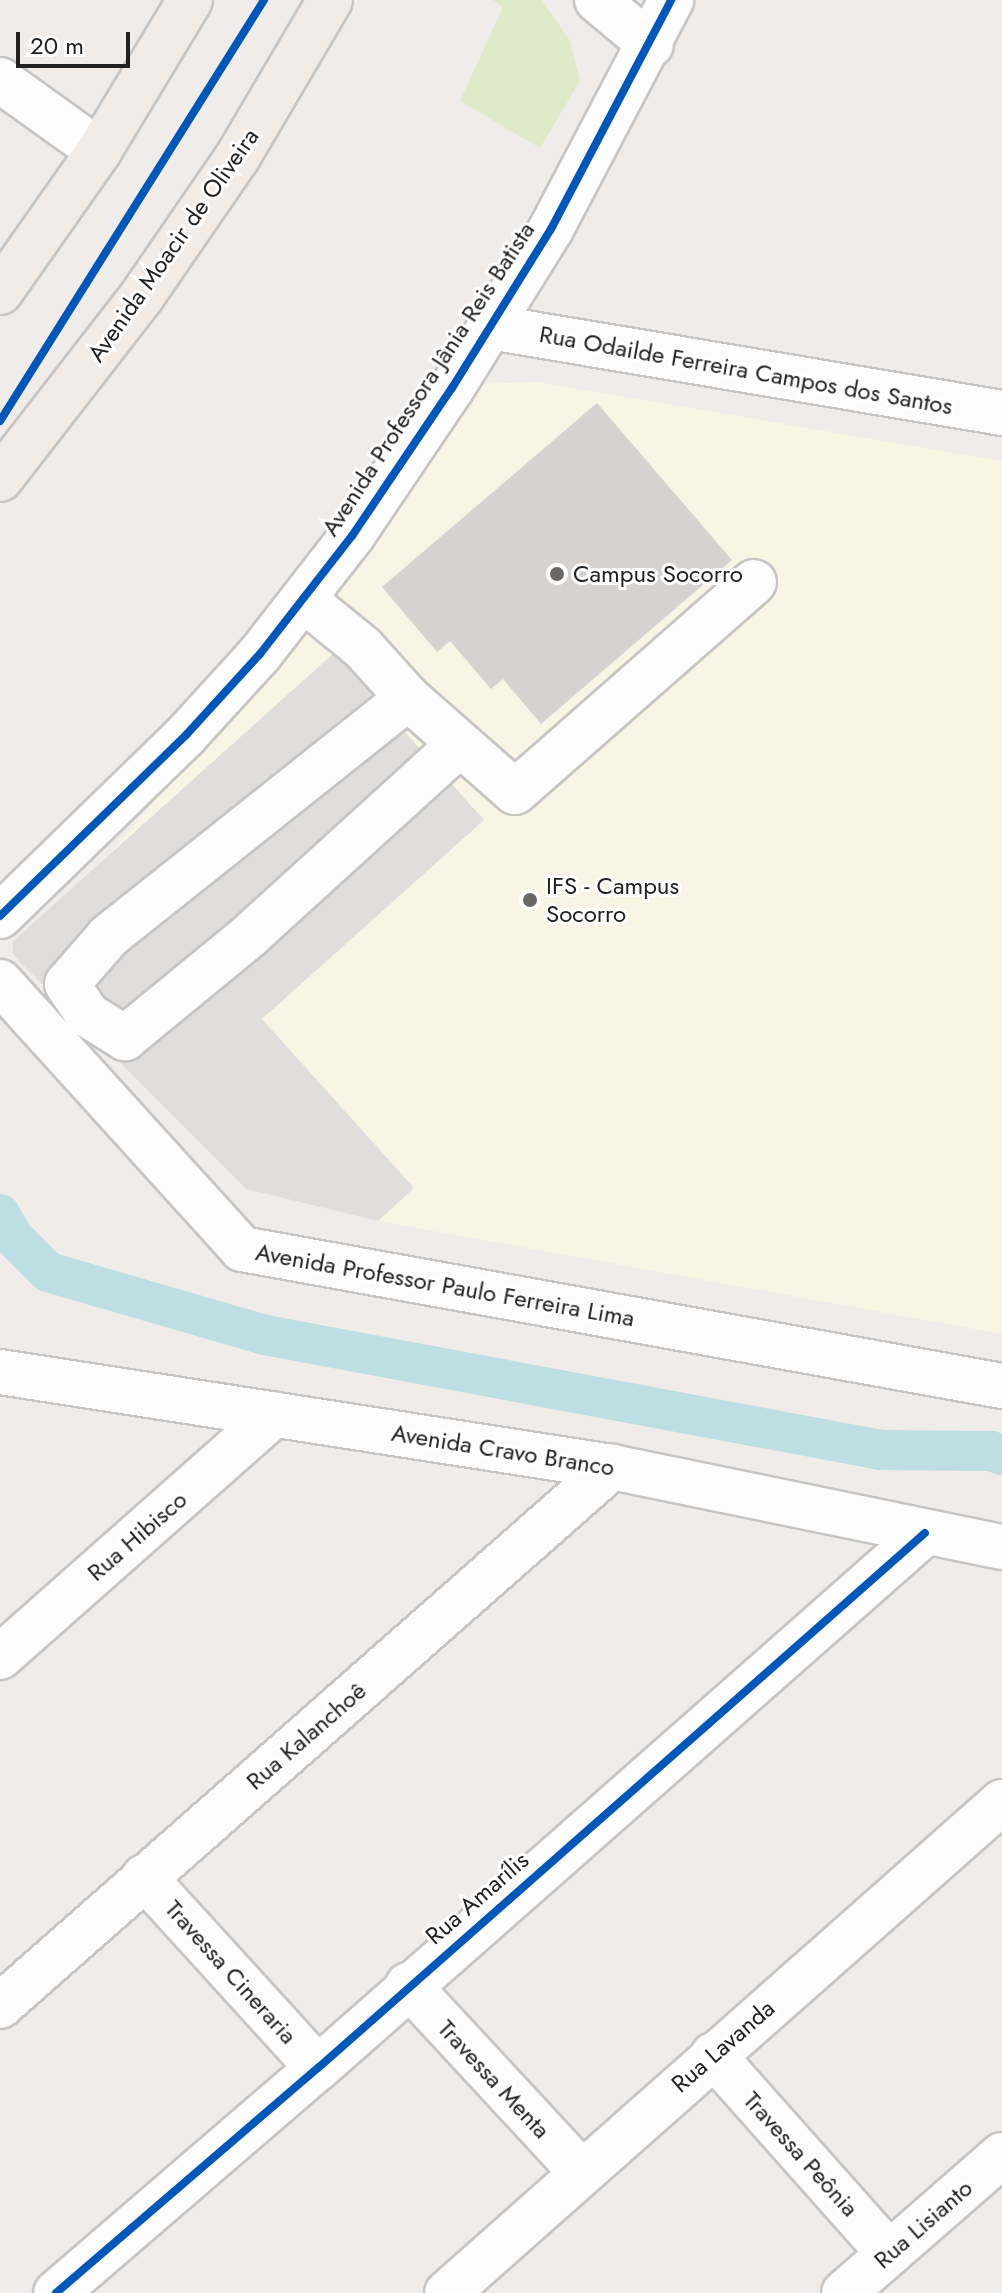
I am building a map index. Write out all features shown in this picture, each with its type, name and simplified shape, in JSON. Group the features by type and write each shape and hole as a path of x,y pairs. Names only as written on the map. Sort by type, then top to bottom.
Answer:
{"main road":[{"path":"0,292 99,151 190,0"},
{"name":"Avenida Moacir de Oliveira","path":"0,479 142,296 220,183 330,0"}],"street":[{"path":"597,0 651,45"},
{"name":"Avenida Professora Jânia Reis Batista","path":"0,916 186,735 260,654 360,524 551,229 651,45 671,0"},
{"path":"0,80 99,151"},
{"name":"Rua Odailde Ferreira Campos dos Santos","path":"490,327 1002,413"},
{"path":"303,599 363,648 408,698 515,792 754,582"},
{"path":"408,698 108,937 67,984 88,1015 125,1038 249,936 460,744"},
{"name":"Avenida Professor Paulo Ferreira Lima","path":"0,982 242,1249 1002,1386"},
{"name":"Avenida Cravo Branco","path":"0,1372 612,1467 1002,1547"},
{"name":"Rua Hibisco","path":"0,1657 274,1415"},
{"name":"Rua Kalanchoê","path":"0,2006 612,1467"},
{"name":"Rua Amarílis","path":"56,2293 318,2068 408,1985 925,1533"},
{"name":"Rua Lavanda","path":"447,2293 1002,1802"},
{"name":"Travessa Cineraria","path":"144,1877 318,2068"},
{"name":"Travessa Menta","path":"408,1985 581,2172"},
{"name":"Travessa Peônia","path":"713,2055 889,2253"},
{"name":"Rua Lisianto","path":"844,2293 1002,2155"}],"shaded area":[{"name":"IFS - Campus Socorro","path":"538,382 1002,461 1002,1334 378,1221 246,1189 13,954 12,942 106,858 175,776 476,384"},
{"path":"334,653 484,820 262,1019 414,1188 378,1221 246,1189 24,966 13,954 12,942"}],"green space":[{"path":"493,0 542,0 570,41 580,81 540,148 460,101 503,7"}],"building":[{"name":"Campus Socorro","path":"597,403 732,560 541,724 503,679 491,689 450,641 437,652 382,587"}],"waterway":[{"path":"0,1214 13,1237 48,1272 265,1335 881,1450 991,1451 1002,1455"}],"cycle path":[{"path":"0,421 264,0"},
{"path":"0,916 186,735 260,654 352,536 452,388 551,229 671,0"},
{"path":"56,2293 318,2068 925,1533"}],"place":[{"name":"Campus Socorro","path":"557,574"},
{"name":"IFS - Campus Socorro","path":"530,900"}]}
